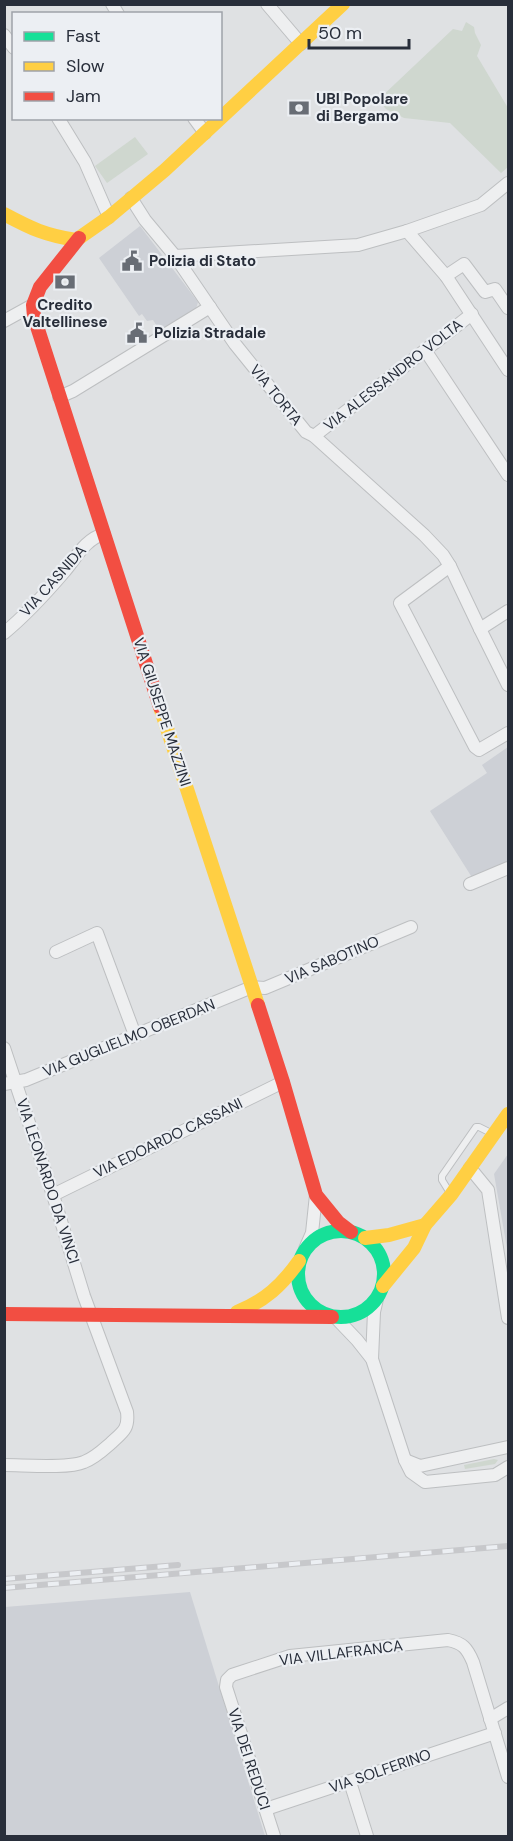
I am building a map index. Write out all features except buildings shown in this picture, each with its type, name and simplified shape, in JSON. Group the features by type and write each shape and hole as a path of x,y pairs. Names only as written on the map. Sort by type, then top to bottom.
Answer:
{"street":[{"path":"267,4 301,44"},
{"path":"222,117 343,4"},
{"path":"59,120 85,162 109,216"},
{"path":"195,120 205,133"},
{"path":"4,321 33,305 40,287 76,240 165,170 219,120"},
{"path":"175,256 358,245 407,231 481,205 508,183"},
{"name":"VIA TORTA","path":"131,198 145,220 175,256 235,344 306,432 314,436 424,535 443,555 508,685"},
{"path":"4,214 36,231 76,240"},
{"path":"407,231 446,276 508,370"},
{"path":"446,276 464,264 485,292 495,289 508,308"},
{"name":"VIA GIUSEPPE MAZZINI","path":"33,305 34,317 59,397 283,1082 316,1195 312,1233 302,1255"},
{"path":"59,397 73,391 210,307"},
{"name":"VIA ALESSANDRO VOLTA","path":"314,436 472,314"},
{"path":"425,350 508,475"},
{"name":"VIA CASNIDA","path":"4,633 63,573 85,545 95,537 104,534"},
{"path":"450,566 400,603 475,747 479,750 484,749 508,733"},
{"path":"480,629 508,611"},
{"path":"470,884 508,868"},
{"name":"VIA SABOTINO","path":"252,987 266,988 411,927"},
{"path":"56,952 97,933 135,1035"},
{"name":"VIA GUGLIELMO OBERDAN","path":"10,1083 26,1080 252,987"},
{"name":"VIA LEONARDO DA VINCI","path":"4,1048 10,1083 53,1195 84,1296 127,1412 128,1422 124,1431 97,1456 84,1463 4,1465"},
{"name":"VIA EDOARDO CASSANI","path":"53,1195 283,1082"},
{"path":"4,1314 347,1317 360,1313 370,1307 414,1248 425,1225 451,1195 508,1114"},
{"path":"470,1168 488,1190 508,1318"},
{"name":"VIA GIUSEPPE MAZZINI","path":"316,1195 338,1222 351,1232"},
{"path":"365,1238 389,1235 425,1225"},
{"path":"225,1316 267,1299 283,1285 314,1240 327,1233 340,1230 351,1232 365,1238 375,1247 382,1259 384,1271 374,1312 372,1359"},
{"path":"302,1255 297,1272 304,1298 323,1314 334,1317 372,1359 405,1460 411,1472 426,1482 495,1475 505,1469 506,1463 503,1448 420,1466 405,1460"},
{"name":"VIA VILLAFRANCA","path":"227,1680 232,1675 290,1656 448,1640 459,1642 468,1652 490,1719"},
{"name":"VIA DEI REDUCI","path":"227,1680 226,1687 274,1836"},
{"path":"508,1708 490,1719 508,1777"},
{"name":"VIA SOLFERINO","path":"266,1809 495,1733"},
{"path":"350,1782 367,1836"}],"lane":[{"path":"451,1195 442,1176 476,1127 494,1134"}],"shaded area":[{"path":"466,22 474,27 481,45 477,56 508,108 508,167 501,173 450,123 404,118 386,109 378,100 453,29 462,31"},
{"path":"135,137 148,154 107,183 95,166"},
{"path":"140,226 198,302 196,309 160,331 153,320 147,321 142,314 139,316 99,258"},
{"path":"508,747 508,864 473,879 430,811 487,773 482,765"},
{"path":"508,1154 508,1254 494,1174"},
{"path":"498,1460 495,1464 465,1469 464,1465"},
{"path":"190,1592 265,1836 5,1836 5,1607"}],"railway":[{"path":"4,1588 508,1546"},
{"path":"4,1579 178,1565"}],"traffic: fast":[{"path":"341,1231 358,1234 372,1243 381,1257 384,1274 381,1291 372,1305 358,1314 341,1317 324,1314 310,1305 301,1291 298,1274 301,1257 310,1243 324,1234 341,1231"}],"traffic: slow":[{"path":"222,117 343,4"},
{"path":"79,238 109,217 165,170 219,120"},
{"path":"4,214 39,231 76,240"},
{"path":"160,707 258,1005"},
{"path":"383,1286 414,1248 425,1225 451,1195 508,1114"},
{"path":"365,1238 389,1235 425,1225"},
{"path":"237,1312 256,1303 272,1291 299,1261"}],"traffic: jam":[{"path":"79,238 40,287 33,305 34,317 160,707"},
{"path":"258,1005 316,1195 338,1222 351,1232"},
{"path":"4,1314 332,1317"}],"place":[{"name":"UBI Popolare di Bergamo","path":"299,108"},
{"name":"Polizia di Stato","path":"132,261"},
{"name":"Credito Valtellinese","path":"65,282"},
{"name":"Polizia Stradale","path":"137,333"}]}
